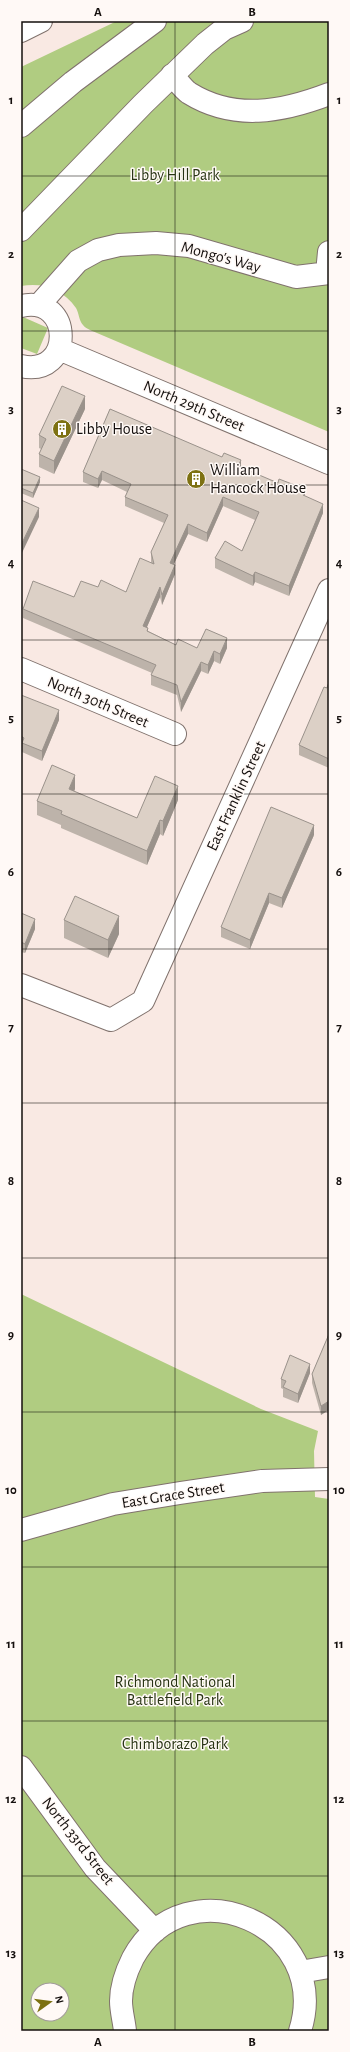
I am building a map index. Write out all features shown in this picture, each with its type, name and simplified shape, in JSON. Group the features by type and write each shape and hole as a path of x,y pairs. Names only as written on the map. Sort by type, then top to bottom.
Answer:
{"street":[{"path":"21,30 41,21"},
{"path":"21,126 73,82 155,21"},
{"path":"21,230 172,75 214,35 242,21"},
{"path":"172,75 188,93 223,108 240,111 263,111 298,105 329,94"},
{"name":"Mongo's Way","path":"30,305 78,261 98,250 119,245 156,244 189,246 296,277 328,266"},
{"path":"21,366 38,367 46,363 54,357 59,349 62,338 61,328 56,318 48,310 30,305"},
{"name":"North 29th Street","path":"59,349 329,463"},
{"name":"East Franklin Street","path":"21,985 110,1020 143,1001 329,590"},
{"name":"North 30th Street","path":"21,669 174,734"},
{"name":"East Grace Street","path":"21,1530 113,1504 254,1482 291,1479 329,1479"},
{"name":"North 33rd Street","path":"21,1766 95,1868 155,1931"},
{"path":"125,2031 121,2000 127,1970 138,1948 155,1931 176,1918 199,1911 223,1911 247,1917 268,1929 286,1946 300,1972 305,1995 304,2019 300,2031"},
{"path":"300,1972 329,1967"}],"green space":[{"name":"Libby Hill Park","path":"117,21 329,21 329,432 88,329 82,323 76,308 71,301 52,288 37,285 21,286 21,67"},
{"path":"23,317 48,328 37,354 21,348 21,319"},
{"name":"Chimborazo Park","path":"21,1294 261,1409 318,1431 314,1451 315,1497 329,1499 329,2031 21,2031"}],"building":[{"name":"Libby House","path":"62,386 85,396 54,461 39,454 46,439 39,435"},
{"path":"110,409 222,457 224,453 241,460 238,466 278,483 279,479 305,489 303,495 323,504 289,586 255,572 253,576 215,558 225,541 242,551 259,512 223,497 207,533 188,524 170,563 175,565 162,595 160,587 143,626 148,628 147,631 176,645 178,639 197,648 206,629 227,638 220,654 214,651 208,665 201,662 181,702 177,685 151,675 156,665 23,609 33,581 74,597 81,581 98,587 101,580 126,592 140,558 154,564 151,552 168,515 125,497 131,484 102,471 98,479 83,472"},
{"path":"21,469 40,477 33,493 21,488"},
{"path":"21,500 39,508 21,545"},
{"path":"329,682 329,759 299,745 324,687 327,688"},
{"path":"21,695 59,710 42,751 22,743 24,738 21,736"},
{"path":"52,765 75,775 69,789 137,818 155,776 178,786 163,821 160,820 147,851 61,814 62,811 37,801"},
{"path":"271,807 314,825 282,898 269,893 250,940 221,927"},
{"path":"75,896 119,916 108,940 64,920"},
{"path":"21,913 35,919 25,944 21,942"},
{"path":"329,1334 329,1401 321,1406 312,1374"},
{"path":"290,1355 310,1364 298,1394 283,1387 286,1381 281,1379"}],"place":[{"name":"Libby House","path":"62,429"},
{"name":"William Hancock House","path":"196,479"}],"park label":[{"name":"Richmond National Battlefield Park","path":"175,1691"}]}
